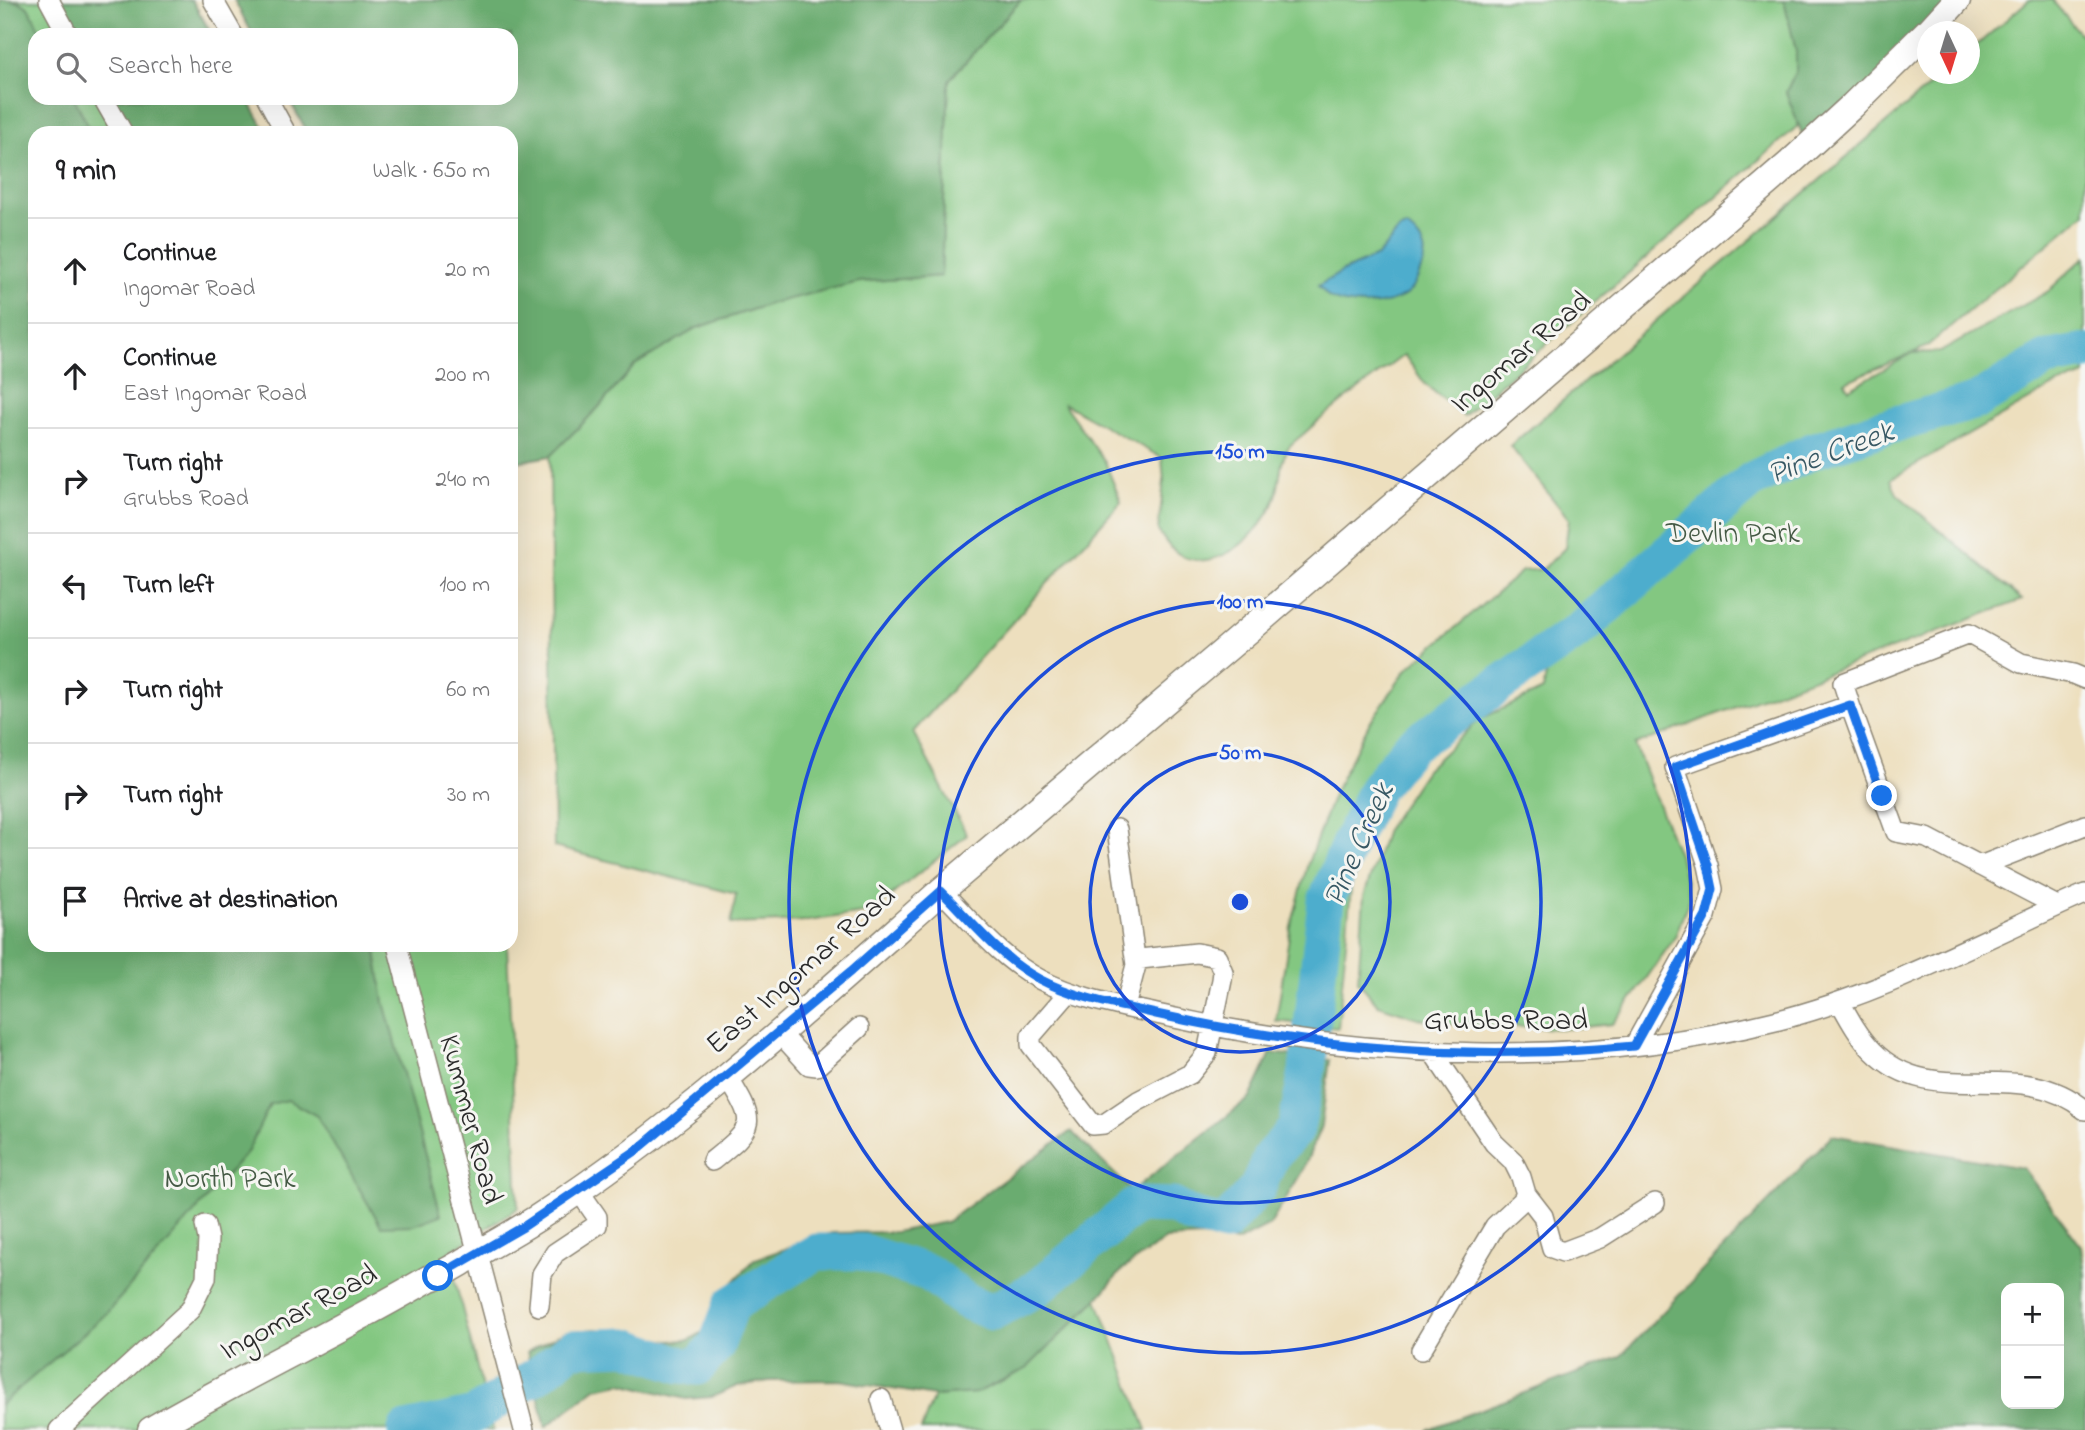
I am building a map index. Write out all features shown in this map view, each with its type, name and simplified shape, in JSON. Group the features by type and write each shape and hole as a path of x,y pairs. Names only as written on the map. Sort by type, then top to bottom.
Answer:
{"main road":[{"name":"Ingomar Road","path":"1938,21 1957,0"},
{"name":"Ingomar Road","path":"1150,714 1790,163 1917,43"},
{"name":"East Ingomar Road","path":"478,1254 579,1191 637,1150 1150,714"},
{"name":"Ingomar Road","path":"151,1430 226,1386 358,1320 478,1254"}],"street":[{"path":"49,0 64,28"},
{"path":"213,0 229,28"},
{"path":"107,105 119,126"},
{"path":"271,105 282,126"},
{"path":"2057,906 1927,838 1896,832 1843,683 1969,634 2021,663 2085,679"},
{"path":"1634,1046 1706,916 1713,889 1708,865 1675,767 1850,705"},
{"path":"1980,866 2085,825"},
{"path":"1117,828 1136,965 1125,1007"},
{"name":"Grubbs Road","path":"941,891 986,938 1017,965 1042,981 1069,992 1211,1026 1277,1036 1432,1051 1522,1052 1634,1046 1734,1031 1774,1022 1840,1002 1948,959 2085,894"},
{"name":"Kummer Road","path":"399,952 524,1430"},
{"path":"1069,992 1031,1036 1031,1045 1093,1125 1104,1124 1138,1101 1190,1074 1206,1053 1222,980 1223,972 1217,957 1197,953 1145,957 1136,965"},
{"path":"1840,1002 1853,1027 1875,1053 1911,1076 1929,1081 2021,1082 2061,1094 2085,1110"},
{"path":"779,1032 809,1065 817,1066 859,1028"},
{"path":"1432,1051 1494,1143 1513,1161 1526,1194 1543,1216 1552,1248 1563,1252 1600,1238 1655,1203"},
{"path":"712,1161 742,1136 748,1121 745,1106 727,1076"},
{"path":"539,1306 542,1274 555,1253 597,1225 597,1217 579,1191"},
{"path":"1421,1350 1495,1226 1526,1194"},
{"path":"59,1430 190,1310 206,1279 208,1240 205,1225"},
{"path":"881,1399 890,1430"}],"green space":[{"name":"North Park","path":"0,0 192,0 208,28 28,28 28,105 251,105 263,126 28,126 28,952 507,952 518,1208 448,1253 493,1430 0,1430"},
{"path":"0,0 10,0 24,4 39,28 28,28 28,105 78,105 88,126 28,126 28,952 376,952 384,1002 441,1215 414,1225 381,1226 317,1116 288,1100 270,1104 248,1151 105,1315 0,1405"},
{"path":"61,0 192,0 208,28 76,28"},
{"path":"234,0 1021,0 949,80 941,276 859,282 772,303 697,328 635,365 597,409 550,456 518,462 518,126 304,126 292,105 518,105 518,28 249,28"},
{"path":"1021,0 1784,0 1796,51 1796,71 1786,92 1799,125 1464,416 1426,385 1404,355 1319,420 1290,446 1283,461 1276,498 1265,518 1243,543 1215,558 1200,560 1185,557 1171,548 1158,531 1164,481 1162,458 1063,403 1105,462 1121,502 913,732 967,835 870,912 808,921 731,924 736,894 554,847 550,456 597,409 635,365 697,328 772,303 859,282 941,276 949,80"},
{"path":"1784,0 1957,0 1936,21 1917,21 1917,39 1807,147 1786,92 1796,71 1796,51"},
{"name":"Devlin Park","path":"2029,0 2052,0 2085,40 2085,213 1926,347 1845,382 1849,389 1913,353 1940,352 2047,292 2085,257 2085,375 2052,387 1891,479 1897,494 2022,600 1635,745 1681,862 1690,897 1675,937 1612,1024 1565,1029 1430,1022 1378,1005 1358,981 1364,896 1386,830 1426,770 1480,719 1543,690 1547,670 1445,720 1383,781 1354,856 1338,1028 1276,1021 1290,930 1308,863 1335,790 1369,724 1407,669 1522,571 1543,569 1565,548 1569,519 1510,446 1931,84 1980,84 1980,42"},
{"path":"117,105 251,105 263,126 128,126"},
{"path":"1271,1053 1330,1060 1321,1126 1304,1168 1270,1225 1237,1242 1202,1237 1166,1239 1123,1269 1097,1299 1026,1369 976,1393 934,1396 839,1380 769,1381 737,1386 712,1397 686,1399 621,1383 596,1388 546,1427 527,1352 564,1332 596,1329 669,1341 689,1340 702,1333 724,1292 755,1259 832,1233 895,1232 946,1222 1071,1131 1132,1191 1250,1098"},
{"path":"1832,1135 2023,1168 2081,1246 2085,1274 2085,1430 1426,1430 1620,1357"},
{"path":"1097,1299 1147,1430 921,1430 934,1396 976,1393 1026,1369"}],"water":[{"path":"1407,227 1423,245 1424,256 1421,271 1412,289 1397,300 1357,305 1330,298 1318,286 1377,256 1400,229"}],"waterway":[{"name":"Pine Creek","path":"406,1430 474,1415 542,1372 572,1348 626,1346 681,1365 697,1367 716,1346 732,1304 816,1252 862,1252 929,1273 964,1300 992,1312 1036,1289 1136,1205 1173,1206 1194,1217 1225,1224 1257,1189 1271,1156 1296,1129 1307,1071 1326,901 1351,840 1378,786 1412,745 1579,630 1752,480 1812,451 1977,401 2046,359 2085,352"}],"route":[{"path":"438,1276 523,1227 637,1150 851,971 941,891 986,938 1031,974 1062,989 1121,1006 1265,1035 1432,1051 1522,1052 1634,1046 1706,916 1713,889 1708,865 1675,767 1850,705 1882,796"}]}
